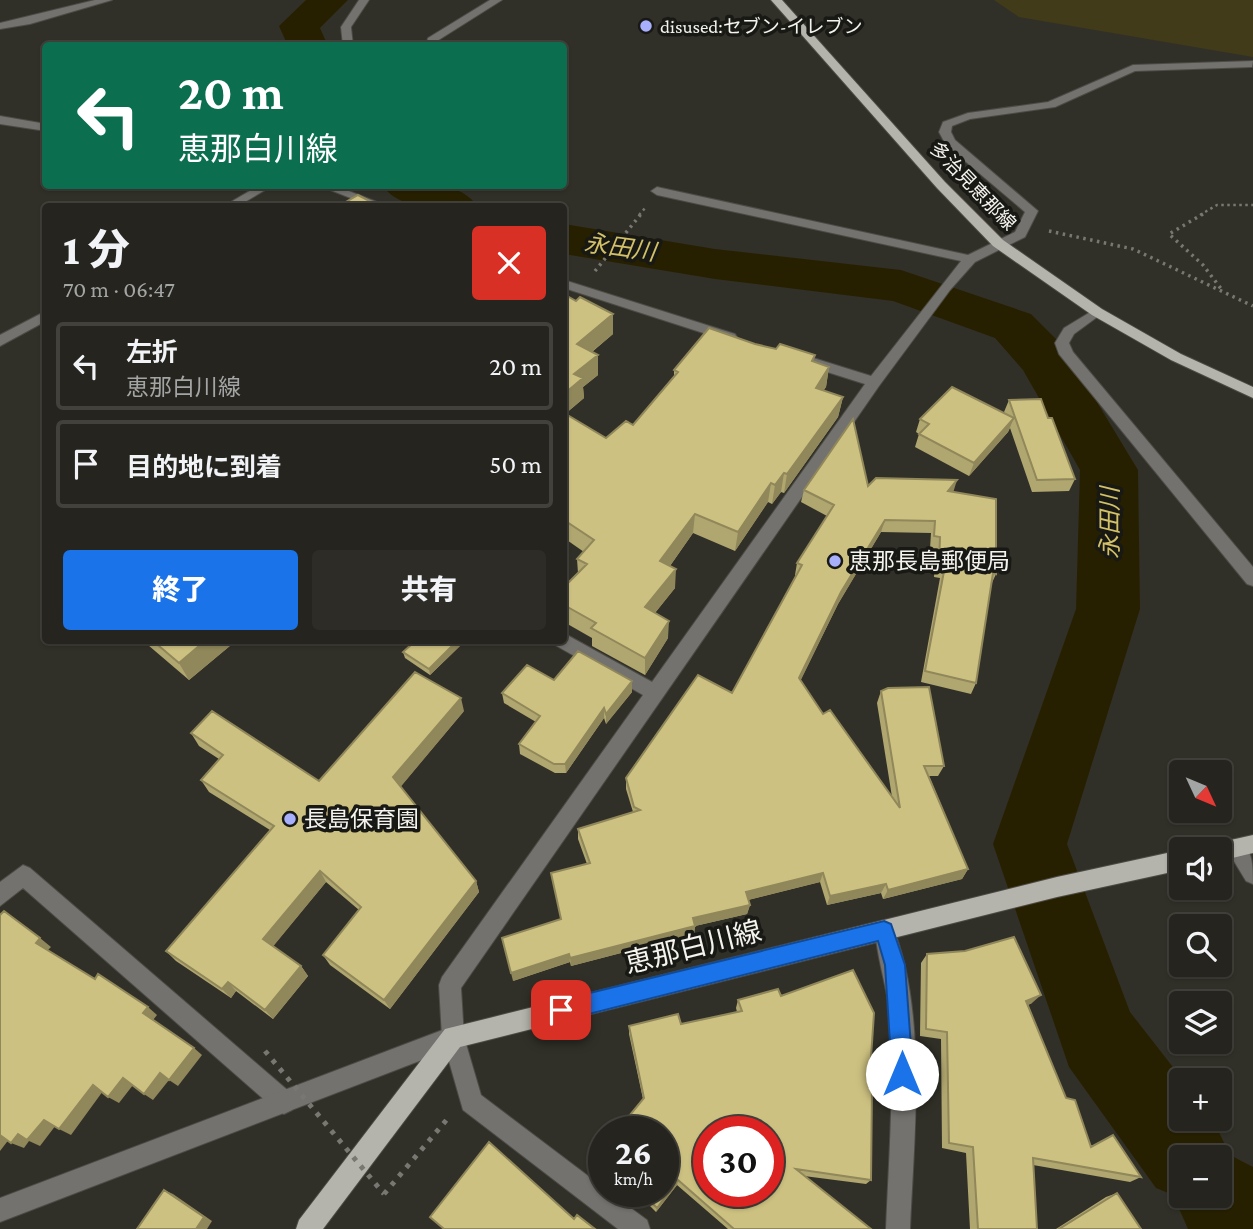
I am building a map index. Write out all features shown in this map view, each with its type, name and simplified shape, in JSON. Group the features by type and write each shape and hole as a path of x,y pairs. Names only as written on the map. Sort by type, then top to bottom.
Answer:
{"main road":[{"name":"多治見恵那線","path":"776,0 941,185 998,243 1097,312 1176,357 1253,393"},
{"name":"恵那白川線","path":"453,1037 1057,887 1169,863"},
{"path":"308,1229 453,1037"}],"street":[{"path":"0,26 26,22 107,0"},
{"path":"348,42 346,27 364,0"},
{"path":"432,42 450,26 497,0"},
{"path":"638,1229 471,1102 453,1037 450,985 874,382 945,287 970,259 1020,234 1032,211 950,142 945,132 947,124 968,116 1051,105 1133,68 1252,64"},
{"path":"0,120 42,127"},
{"path":"235,203 261,189"},
{"path":"334,189 373,203"},
{"path":"657,191 970,259"},
{"path":"567,285 745,342"},
{"path":"1097,312 1069,331 1062,343 1066,354 1253,579"},
{"path":"0,341 42,317"},
{"path":"796,358 874,382"},
{"path":"567,643 655,693"},
{"path":"1236,848 1253,874"},
{"path":"0,896 23,875 284,1102"},
{"path":"884,930 895,965 903,1049 898,1229"},
{"path":"0,1210 453,1037"}],"path":[{"path":"1223,291 1203,265 1169,234 1217,205 1253,205"},
{"path":"1024,226 1133,249 1253,306"},
{"path":"599,266 629,229"},
{"path":"265,1051 384,1194 454,1111"}],"shaded area":[{"path":"994,0 1253,0 1253,57 1019,17"}],"building":[{"path":"358,195 373,203 344,203"},
{"path":"569,297 576,301 580,297 613,314 577,344 598,355 574,374 583,378 567,391"},
{"path":"709,328 755,344 776,349 780,344 815,355 812,361 829,367 816,388 843,397 787,474 784,473 775,485 771,483 738,532 695,514 660,561 676,569 645,607 669,621 645,658 591,628 596,623 567,607 567,584 587,564 577,559 594,540 567,522 567,415 606,438 626,421 633,425 678,372 674,370"},
{"path":"952,387 1014,418 974,463 919,434 929,424 920,419"},
{"path":"1041,399 1048,418 1052,418 1075,479 1037,480 1009,400"},
{"path":"853,419 868,486 876,478 957,480 948,491 996,499 996,574 993,573 976,683 925,671 945,566 939,565 940,537 934,536 935,521 885,520 841,592 799,678 823,714 830,710 900,808 881,691 888,688 929,687 944,766 924,766 968,869 888,890 886,884 830,896 823,873 746,892 750,905 693,918 695,926 570,958 569,954 511,973 502,938 561,919 551,873 590,863 578,829 640,810 634,807 626,778 698,675 732,693 802,565 797,563 834,505 804,490"},
{"path":"157,644 201,644 179,663"},
{"path":"412,644 454,644 429,669 403,652"},
{"path":"578,651 632,681 606,714 604,708 565,764 554,764 519,744 540,716 502,693 527,665 554,680"},
{"path":"415,672 461,698 393,777 476,881 384,1000 323,955 361,907 320,871 263,939 301,966 265,1010 228,982 222,989 166,951 274,826 201,780 223,755 191,733 212,711 319,781"},
{"path":"4,911 40,938 36,943 95,979 98,974 148,1007 143,1013 194,1048 169,1080 160,1073 144,1094 123,1078 108,1097 93,1085 59,1129 44,1120 27,1140 18,1134 11,1143 0,1135 0,915"},
{"path":"1014,937 1041,995 1026,1001 1066,1098 1075,1100 1091,1147 1113,1135 1141,1177 1033,1158 1037,1229 978,1229 973,1147 949,1143 947,1032 926,1029 927,954 965,951"},
{"path":"853,970 874,1013 869,1087 872,1087 871,1180 796,1169 871,1229 734,1229 709,1207 784,1207 784,1116 693,1116 693,1193 679,1181 679,1116 629,1116 644,1098 629,1026 678,1014 681,1024 742,1011 738,1000 778,989 781,996"},
{"path":"489,1142 574,1219 577,1215 595,1229 444,1229 430,1217"},
{"path":"164,1190 204,1217 196,1229 137,1229"},
{"path":"1117,1193 1141,1229 1059,1229"}],"waterway":[{"name":"永田川","path":"306,42 299,26 329,0"},
{"name":"永田川","path":"413,189 447,203"},
{"name":"永田川","path":"567,239 715,264 901,286 1013,326 1044,359 1109,470 1108,609 1030,844 1098,1038 1178,1145"},
{"name":"永田川","path":"1228,1208 1245,1229"}],"place":[{"name":"disused:セブン-イレブン","path":"646,26"},
{"name":"恵那長島郵便局","path":"835,561"},
{"name":"長島保育園","path":"290,819"}],"route":[{"path":"561,1010 884,930 895,965 903,1049 902,1074"}]}
